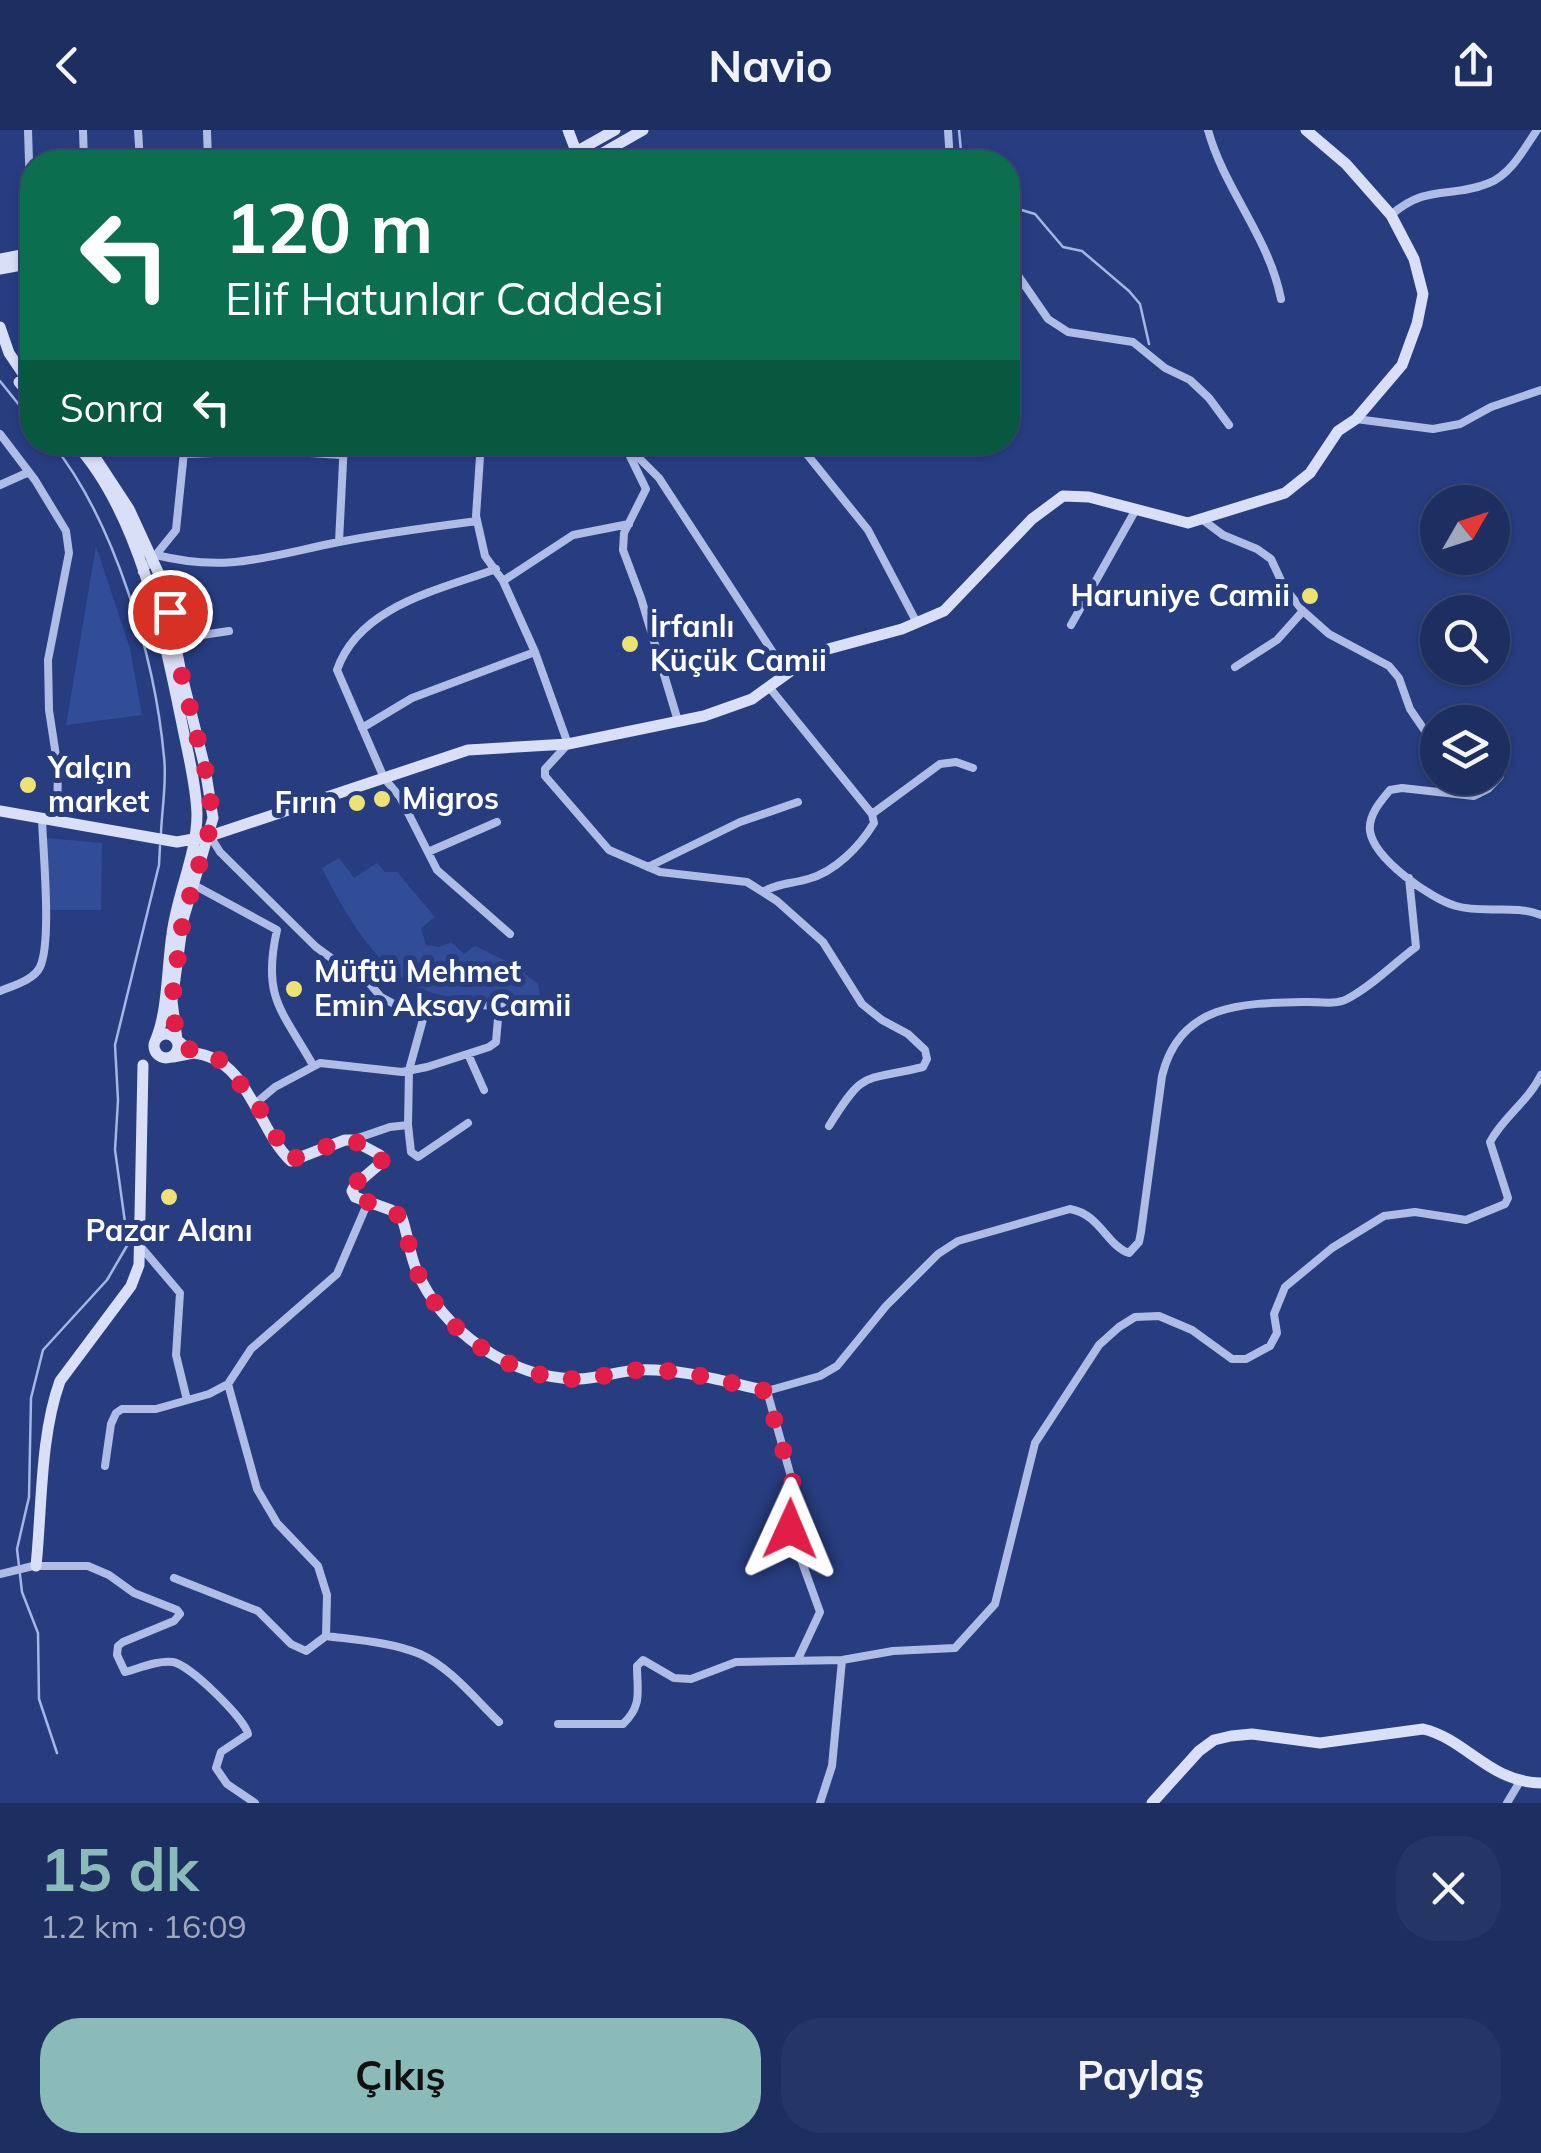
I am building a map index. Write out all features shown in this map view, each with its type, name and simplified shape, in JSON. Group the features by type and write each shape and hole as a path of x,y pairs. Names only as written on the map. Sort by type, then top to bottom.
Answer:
{"street":[{"path":"592,150 615,130"},
{"path":"600,150 643,130"},
{"path":"1208,130 1216,158 1247,212 1281,298"},
{"path":"0,811 178,842 210,836 468,750 568,744 704,716 752,699 817,652 944,610 1032,519 1063,496 1089,497 1188,523 1285,493 1310,473 1338,431 1356,419 1402,365 1423,294 1414,259 1390,216 1346,164 1306,130"},
{"path":"1390,216 1408,200 1424,194 1489,183 1511,168 1538,130"},
{"path":"1020,279 1048,319 1068,332 1133,342 1166,368 1190,380 1228,425"},
{"path":"0,327 20,369"},
{"path":"0,348 20,383"},
{"path":"1356,419 1433,429 1460,424 1491,407 1541,390"},
{"path":"0,434 66,531 69,553 48,660 49,710 58,769 57,821"},
{"path":"85,455 122,518 164,633 192,772 197,818 172,927 162,1020 155,1041 155,1051 167,1057"},
{"path":"94,455 155,556 213,818 183,920 172,1001 179,1047 167,1057"},
{"path":"142,572 176,530 183,455"},
{"path":"339,542 342,455"},
{"path":"480,455 476,521 486,556 503,580 535,652 568,744"},
{"path":"630,455 646,488 624,532 623,550 678,721"},
{"path":"636,455 659,478 787,674"},
{"path":"811,455 868,530 917,622"},
{"path":"0,486 29,472"},
{"path":"1071,625 1135,511"},
{"path":"1203,520 1222,535 1257,549 1270,559 1284,587 1303,611 1330,634 1388,666 1399,678 1420,725"},
{"path":"155,556 188,563 233,565 339,542 476,521"},
{"path":"503,580 574,535 629,524"},
{"path":"496,569 396,606 344,650 336,670 384,778 400,797 437,870 510,934"},
{"path":"1235,667 1277,640 1303,611"},
{"path":"175,640 229,630"},
{"path":"362,728 412,698 535,652"},
{"path":"762,892 779,883 812,879 852,853 874,823 872,814 769,687"},
{"path":"568,744 545,769 546,776 609,850 660,872 746,882 777,901 822,942 862,1004 925,1050 924,1067 864,1078 829,1126"},
{"path":"872,814 940,764 956,762 973,768"},
{"path":"1420,790 1390,790 1372,816 1370,831 1376,847 1390,863 1452,905 1470,909 1526,909 1541,915"},
{"path":"648,866 740,822 798,802"},
{"path":"0,991 34,974 41,966 42,819"},
{"path":"428,852 497,822"},
{"path":"210,836 220,852 316,947 338,964 358,970 381,998 394,1004 528,1006"},
{"path":"352,1140 382,1158 354,1184 354,1197 402,1218 410,1253 425,1286 468,1338 504,1363 533,1374 578,1379 640,1370 688,1374 766,1391 820,1376 836,1366 886,1306 938,1254 958,1241 1070,1209 1082,1211 1106,1231 1122,1252 1129,1253 1141,1232 1162,1076 1167,1055 1178,1040 1201,1018 1224,1007 1346,1000 1416,947 1408,878"},
{"path":"194,885 277,930 272,954 272,993 313,1065"},
{"path":"428,1005 409,1070 411,1152 418,1157 468,1123"},
{"path":"256,1103 320,1063 409,1070 468,1054 496,1042 500,1007"},
{"path":"32,1567 55,1396 68,1369 131,1286 139,1266 146,1051 167,1034 193,1052"},
{"path":"143,1065 150,1059 193,1052 210,1054 221,1061 256,1103 290,1160 390,1127 408,1126"},
{"path":"468,1054 484,1090"},
{"path":"558,1724 623,1724 635,1713 639,1701 636,1666 643,1660 674,1678 691,1678 736,1662 842,1660 892,1651 955,1648 995,1604 1036,1442 1099,1345 1135,1317 1158,1316 1192,1330 1232,1359 1261,1354 1277,1333 1274,1314 1285,1288 1332,1248 1384,1216 1415,1212 1466,1220 1505,1204 1508,1198 1490,1142 1532,1094 1541,1075"},
{"path":"106,1466 116,1413 187,1400 228,1384 251,1349 337,1274 368,1202"},
{"path":"141,1247 180,1293 176,1356 187,1400"},
{"path":"228,1384 257,1489 276,1523 318,1566 327,1595 326,1636"},
{"path":"766,1391 793,1484 790,1529 820,1612 798,1659"},
{"path":"3,1574 32,1567 88,1566 134,1593 177,1610 180,1614 174,1621 123,1642 118,1646 118,1655 125,1672 161,1663 184,1666 242,1720 248,1734 221,1752 216,1768 227,1784 255,1803"},
{"path":"174,1578 258,1610 292,1644 306,1651 326,1636 384,1644 420,1654 438,1665 499,1722"},
{"path":"820,1803 832,1766 842,1660"},
{"path":"1152,1803 1198,1751 1214,1740 1252,1734 1320,1743 1423,1729 1436,1732 1519,1783 1541,1784"},
{"path":"1507,1803 1519,1783"}],"shaded area":[{"path":"96,546 130,649 142,715 66,725"},
{"path":"45,838 102,843 101,910 48,910"},
{"path":"339,858 354,878 377,863 385,872 397,872 435,917 421,928 426,945 439,947 451,942 464,954 475,946 512,964 538,984 540,997 457,998 411,984 371,947 339,900 322,868"}],"waterway":[{"path":"959,130 961,150"},
{"path":"1020,210 1035,214 1063,247 1082,251 1129,291 1140,304 1149,344"},
{"path":"0,381 20,406"},
{"path":"60,455 94,510 112,549 141,634 164,757 161,833"},
{"path":"57,1753 39,1699 38,1633 22,1592 17,1549 29,1497 31,1398 43,1350 107,1280 128,1244 115,1150 115,1045 159,865 160,846"}],"place":[{"name":"Haruniye Camii","path":"1310,596"},
{"name":"İrfanlı Küçük Camii","path":"630,644"},
{"name":"Yalçın market","path":"28,785"},
{"name":"Migros","path":"382,799"},
{"name":"Fırın","path":"357,803"},
{"name":"Müftü Mehmet Emin Aksay Camii","path":"294,989"},
{"name":"Pazar Alanı","path":"169,1197"}],"route":[{"path":"170,612 213,818 183,920 172,1001 177,1040 193,1052 210,1054 221,1061 256,1103 286,1158 290,1160 345,1140 380,1154 382,1162 354,1184 354,1197 402,1218 410,1253 425,1286 468,1338 504,1363 533,1374 578,1379 640,1370 688,1374 766,1391 793,1484 790,1529"}]}
